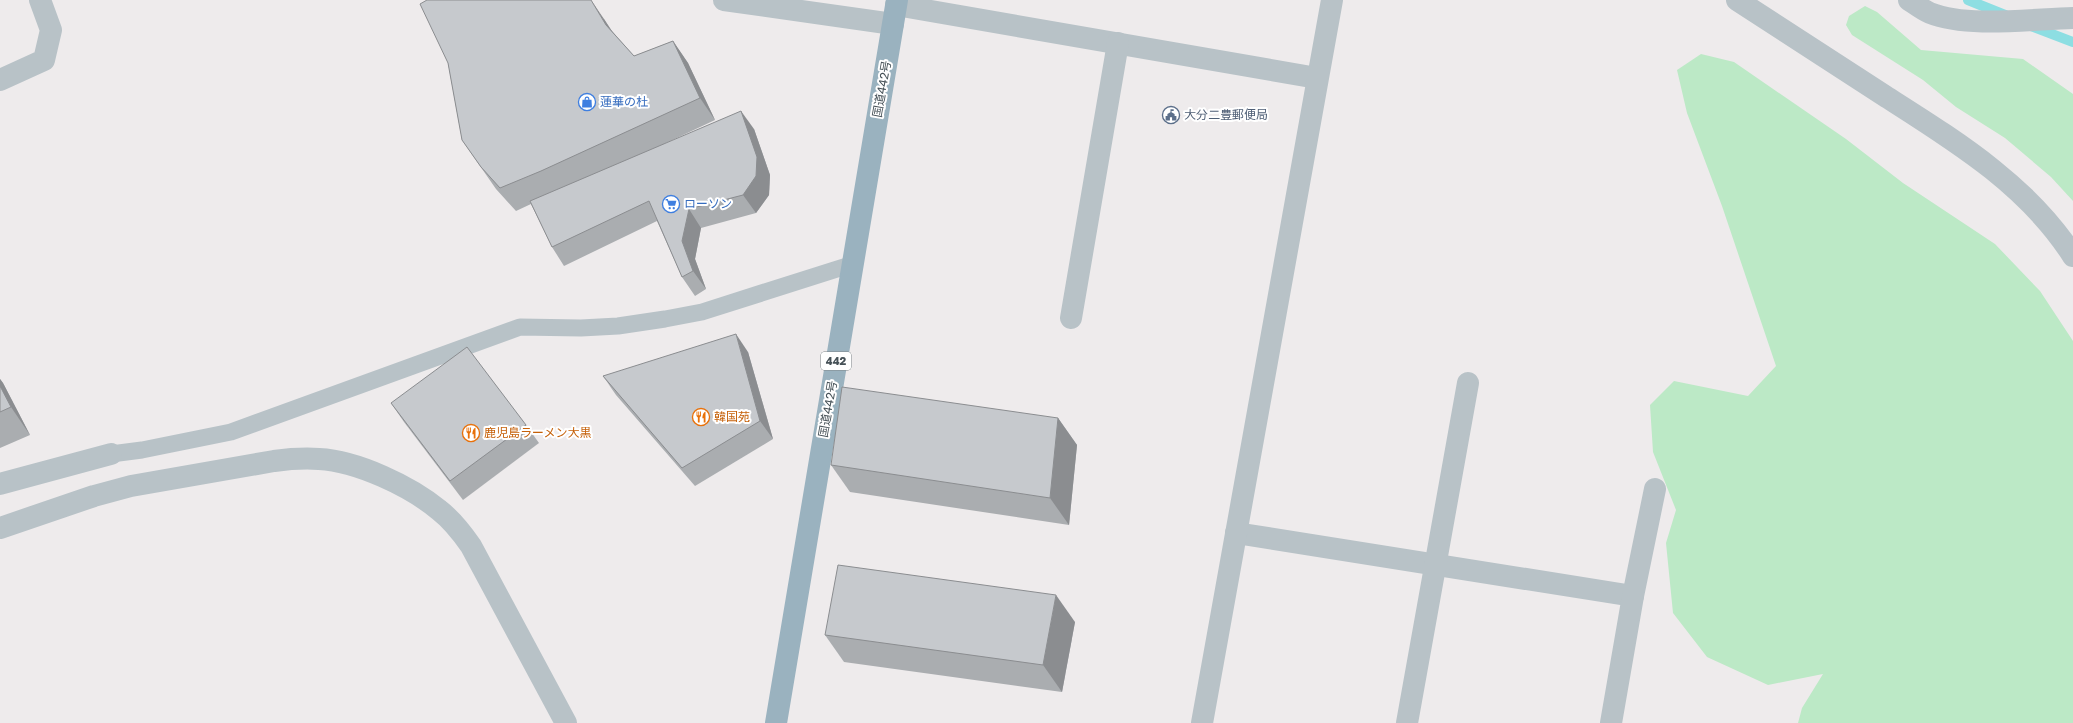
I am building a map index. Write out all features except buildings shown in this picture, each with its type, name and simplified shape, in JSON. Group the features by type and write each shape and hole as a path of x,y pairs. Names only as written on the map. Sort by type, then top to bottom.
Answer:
{"highway":[{"name":"国道442号","path":"776,723 852,264 896,10"}],"street":[{"path":"0,80 44,60 51,30 40,0"},
{"path":"724,0 896,10 1118,43 1317,78"},
{"path":"1202,723 1332,0"},
{"path":"1737,0 1915,115 1998,174 2034,206 2058,232 2073,256"},
{"path":"1909,0 1930,13 1955,19 1983,21 2073,18"},
{"path":"1071,318 1118,43"},
{"path":"1407,723 1468,383"},
{"path":"0,484 111,454"},
{"path":"0,528 94,496 157,480 298,458 342,462 363,469 380,476 425,500 444,515 461,532 471,546 566,723"},
{"path":"1611,723 1633,596 1655,489"},
{"path":"1236,533 1435,566 1633,596"}],"lane":[{"path":"111,454 142,450 231,432 520,327 582,328 618,326 702,312 852,264"}],"green space":[{"path":"1865,6 1877,12 1921,50 2023,59 2073,94 2073,201 2051,177 2005,138 1956,107 1923,80 1852,35 1846,25 1849,16"},
{"path":"1701,54 1734,62 1846,139 1903,183 1995,244 2040,291 2073,341 2073,723 1798,723 1802,708 1823,674 1768,685 1707,657 1673,613 1666,543 1676,510 1653,452 1650,405 1674,381 1748,396 1776,366 1722,206 1687,113 1677,70"}],"waterway":[{"path":"1968,0 2005,15"},
{"path":"2031,26 2073,42"}],"place":[{"name":"蓮華の杜","path":"587,102"},
{"name":"大分二豊郵便局","path":"1171,115"},
{"name":"ローソン","path":"671,204"},
{"name":"韓国苑","path":"701,417"},
{"name":"鹿児島ラーメン大黒","path":"471,433"}]}
